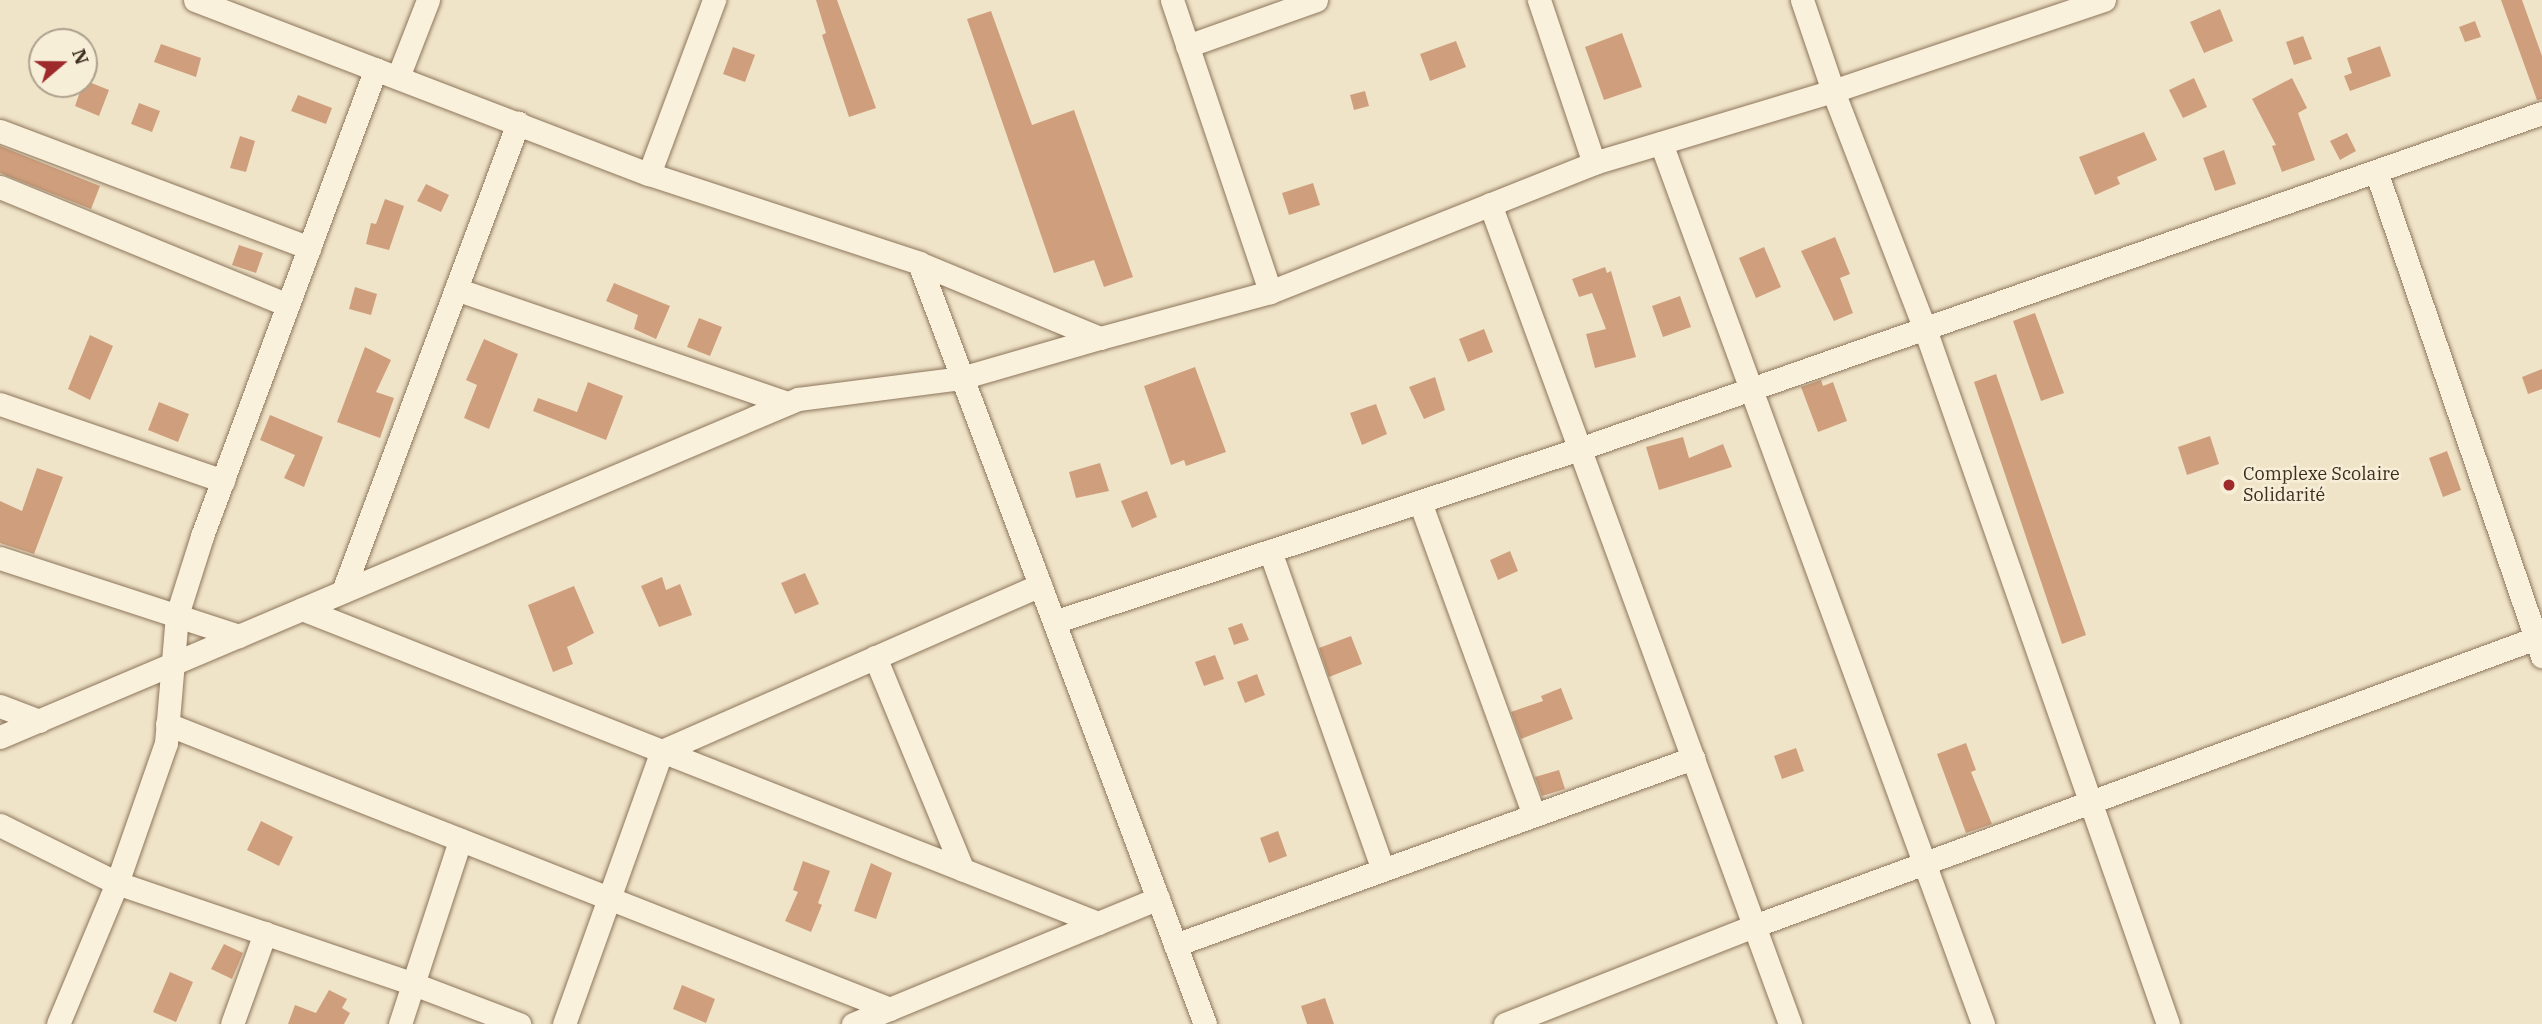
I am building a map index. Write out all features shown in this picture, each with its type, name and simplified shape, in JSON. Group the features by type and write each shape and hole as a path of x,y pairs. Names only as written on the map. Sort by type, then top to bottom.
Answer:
{"street":[{"path":"195,0 649,174 919,263 1100,338"},
{"path":"58,1024 117,883 166,743 170,665 177,615 223,481 310,248 387,73 428,0"},
{"path":"649,174 714,0"},
{"path":"1171,0 1270,292"},
{"path":"1187,46 1316,0"},
{"path":"1539,0 1594,163"},
{"path":"1802,0 1833,91 1925,329 2168,1024"},
{"path":"0,737 798,399 961,378 1270,292 1594,163 1833,91 2094,2"},
{"path":"1054,622 1582,448 2542,113"},
{"path":"343,591 518,123"},
{"path":"0,131 310,248"},
{"path":"1661,143 1983,1024"},
{"path":"1505,1024 1754,926 2089,802 2539,647 2376,171"},
{"path":"0,187 288,305"},
{"path":"1490,204 1582,448 1790,1024"},
{"path":"919,263 1205,1024"},
{"path":"456,289 787,403"},
{"path":"0,404 223,481"},
{"path":"1420,502 1534,816"},
{"path":"1270,551 1383,870"},
{"path":"0,558 239,636"},
{"path":"564,1024 662,751 1040,585"},
{"path":"302,609 1098,923"},
{"path":"875,657 962,870"},
{"path":"0,706 39,720"},
{"path":"167,724 890,1009"},
{"path":"1175,945 1693,758"},
{"path":"0,825 117,883 413,984 519,1024"},
{"path":"400,1024 460,840"},
{"path":"853,1024 1158,898"},
{"path":"232,1024 265,933"}],"building":[{"path":"816,0 837,0 876,108 849,117 822,35 826,33"},
{"path":"2501,0 2522,0 2542,56 2542,99 2537,100"},
{"path":"2220,9 2233,41 2204,53 2190,22"},
{"path":"991,11 1032,125 1074,110 1133,277 1104,287 1094,260 1054,273 967,19"},
{"path":"2475,21 2481,37 2465,42 2459,27"},
{"path":"1622,33 1642,87 1604,100 1585,47"},
{"path":"2303,36 2312,59 2294,65 2286,42"},
{"path":"1456,41 1466,67 1430,81 1420,54"},
{"path":"161,44 201,58 196,77 154,62"},
{"path":"2380,46 2391,76 2350,91 2344,76 2352,73 2347,58"},
{"path":"733,47 755,55 745,82 723,74"},
{"path":"2194,78 2207,107 2183,118 2169,90"},
{"path":"2292,78 2307,108 2298,113 2315,160 2282,172 2272,146 2276,145 2252,99"},
{"path":"98,86 109,90 99,116 75,106 78,98 98,98"},
{"path":"1365,91 1369,106 1354,110 1350,95"},
{"path":"298,95 332,108 326,124 291,111"},
{"path":"139,103 160,111 152,132 131,124"},
{"path":"2144,132 2157,160 2117,177 2120,184 2095,195 2079,157"},
{"path":"2347,133 2356,151 2340,160 2330,141"},
{"path":"240,136 255,141 246,172 230,168"},
{"path":"0,146 100,186 91,209 0,173"},
{"path":"2224,150 2236,184 2215,191 2203,158"},
{"path":"1313,183 1320,205 1289,215 1282,193"},
{"path":"426,184 449,195 441,212 417,201"},
{"path":"385,199 404,206 389,250 366,244 371,223 376,224"},
{"path":"1835,237 1850,274 1840,278 1853,313 1834,321 1801,251"},
{"path":"239,245 263,253 256,273 232,265"},
{"path":"1764,247 1781,287 1756,298 1739,258"},
{"path":"1605,267 1607,273 1611,271 1636,357 1595,368 1586,334 1606,329 1592,293 1579,297 1572,279"},
{"path":"614,283 670,306 656,339 634,329 638,315 606,301"},
{"path":"355,287 377,294 371,315 349,309"},
{"path":"1680,296 1691,327 1663,337 1652,306"},
{"path":"2035,313 2064,393 2041,401 2013,321"},
{"path":"699,318 722,327 710,356 687,347"},
{"path":"1484,329 1493,352 1468,362 1459,339"},
{"path":"90,335 113,346 90,400 68,389"},
{"path":"484,339 518,354 489,429 464,418 477,385 466,380"},
{"path":"365,347 391,360 376,392 394,398 380,438 337,422"},
{"path":"1195,367 1226,452 1186,466 1184,460 1171,465 1144,386"},
{"path":"2542,369 2542,389 2528,394 2522,377"},
{"path":"1996,374 2086,635 2062,644 1974,382"},
{"path":"1435,377 1445,410 1424,419 1409,387"},
{"path":"1821,380 1823,386 1833,382 1847,421 1818,432 1801,387"},
{"path":"588,382 623,396 606,440 533,411 538,398 577,412"},
{"path":"159,402 189,414 178,442 148,430"},
{"path":"1376,404 1387,434 1362,445 1350,413"},
{"path":"270,415 323,437 304,487 284,478 295,455 260,440"},
{"path":"2210,436 2219,464 2187,475 2178,447"},
{"path":"1683,437 1689,458 1723,444 1732,467 1659,490 1646,447"},
{"path":"2447,451 2461,490 2443,497 2429,458"},
{"path":"1100,463 1109,491 1076,498 1069,472"},
{"path":"37,468 63,477 34,554 0,543 0,501 22,511"},
{"path":"1147,491 1157,517 1132,528 1121,501"},
{"path":"1510,551 1518,571 1498,580 1490,560"},
{"path":"805,573 819,604 795,614 781,583"},
{"path":"662,577 666,590 680,584 692,615 659,627 641,586"},
{"path":"574,586 594,633 567,647 573,664 553,672 528,605"},
{"path":"1242,623 1249,640 1234,645 1228,628"},
{"path":"1351,636 1362,664 1329,677 1319,648"},
{"path":"1215,655 1224,679 1204,686 1195,662"},
{"path":"1257,674 1265,695 1245,703 1237,682"},
{"path":"1561,688 1573,719 1521,739 1511,712 1543,701 1541,696"},
{"path":"1966,743 1976,770 1971,772 1992,824 1966,833 1937,754"},
{"path":"1796,748 1804,771 1782,779 1774,756"},
{"path":"1559,770 1565,789 1542,796 1535,777"},
{"path":"261,821 293,837 279,866 247,850"},
{"path":"1278,831 1287,856 1269,863 1260,838"},
{"path":"803,861 830,871 818,903 822,905 811,932 785,921 798,892 793,890"},
{"path":"871,863 892,873 876,919 854,911"},
{"path":"224,944 243,953 232,979 211,969"},
{"path":"170,972 193,982 176,1022 153,1012"},
{"path":"682,985 715,999 706,1023 673,1009"},
{"path":"329,990 347,999 342,1008 350,1013 344,1024 288,1024 295,1005 316,1013"},
{"path":"1325,998 1334,1024 1307,1024 1301,1006"}],"place":[{"name":"Complexe Scolaire Solidarité","path":"2229,485"}]}
